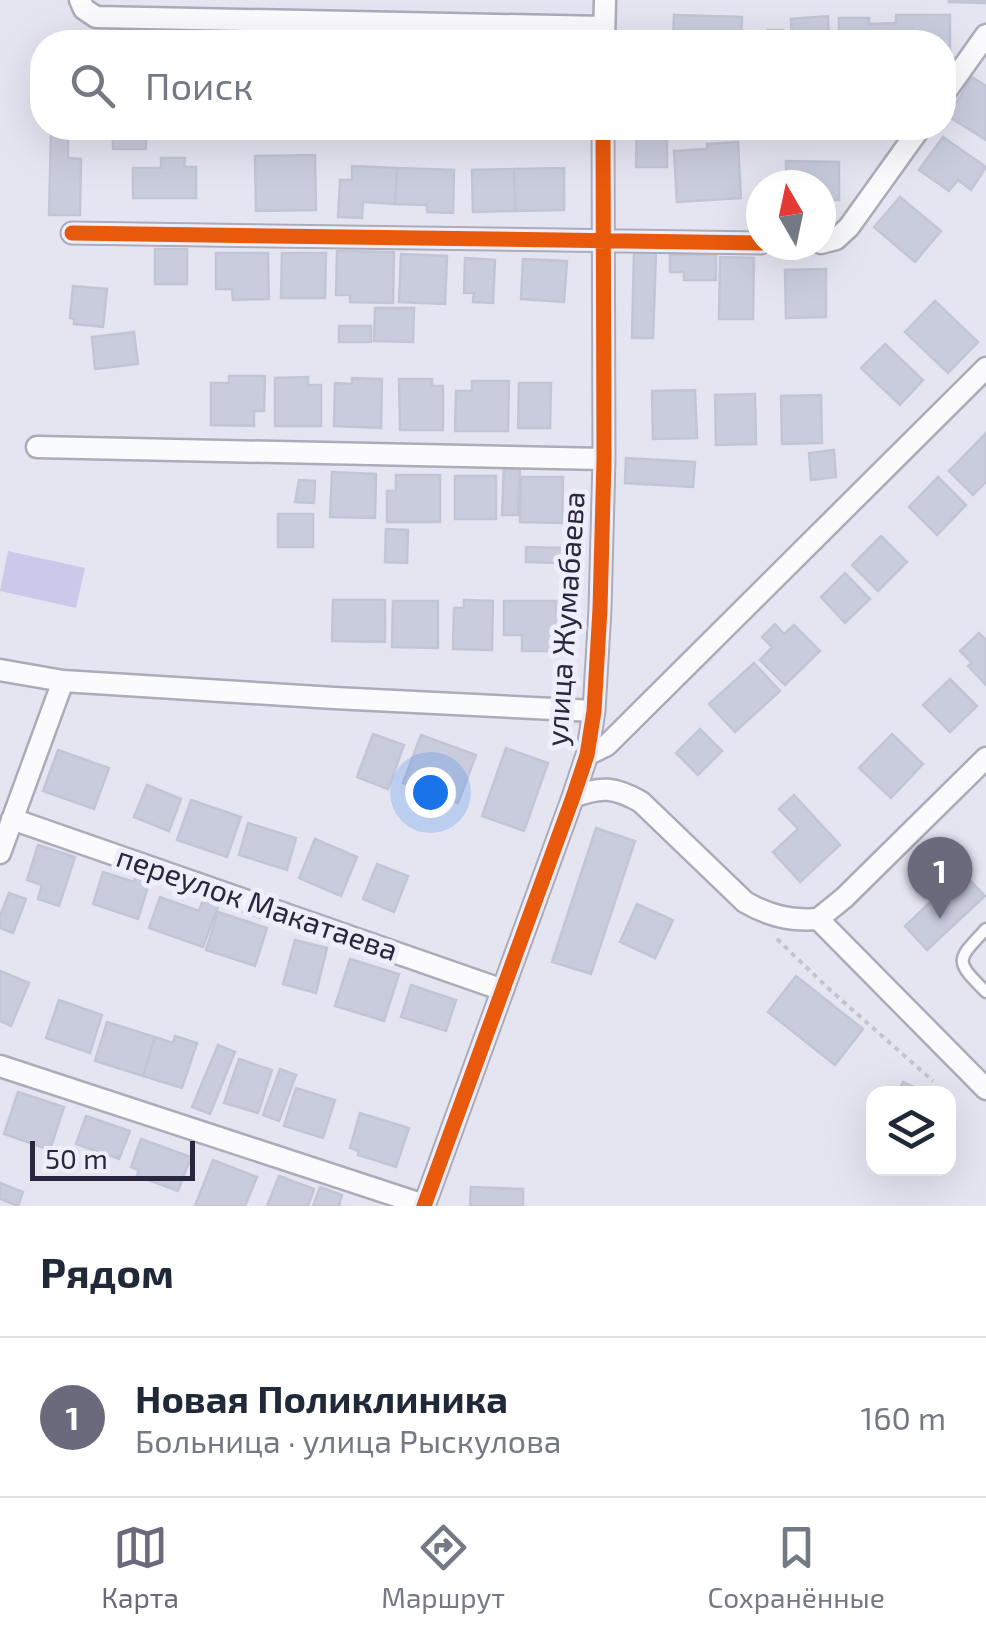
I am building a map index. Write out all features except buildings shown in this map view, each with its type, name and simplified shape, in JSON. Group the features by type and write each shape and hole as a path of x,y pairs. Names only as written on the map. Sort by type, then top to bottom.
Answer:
{"street":[{"path":"80,0 84,9 96,17 463,30"},
{"path":"604,30 605,0"},
{"path":"956,77 986,35"},
{"name":"улица Жумабаева","path":"424,1205 574,797 594,711 604,458 604,140"},
{"path":"836,239 849,227 911,140"},
{"path":"72,234 746,243"},
{"path":"586,755 607,745 986,368"},
{"path":"36,448 604,458"},
{"path":"0,670 62,682 594,711"},
{"path":"0,853 62,682"},
{"path":"574,797 607,788 628,794 745,902 785,919 818,919 986,758"},
{"name":"переулок Макатаева","path":"12,819 503,990"},
{"path":"818,919 986,1089"},
{"path":"0,1066 424,1205"}],"lane":[{"path":"986,929 966,950 962,962 964,970 986,992"}],"path":[{"path":"774,936 934,1082"}],"shaded area":[{"path":"8,551 85,568 76,608 0,591"}],"cycle path":[{"path":"424,1206 587,755 594,711 600,609 604,459 603,140"},
{"path":"72,233 746,243"}],"place":[{"name":"Новая Поликлиника","path":"940,919"}]}
